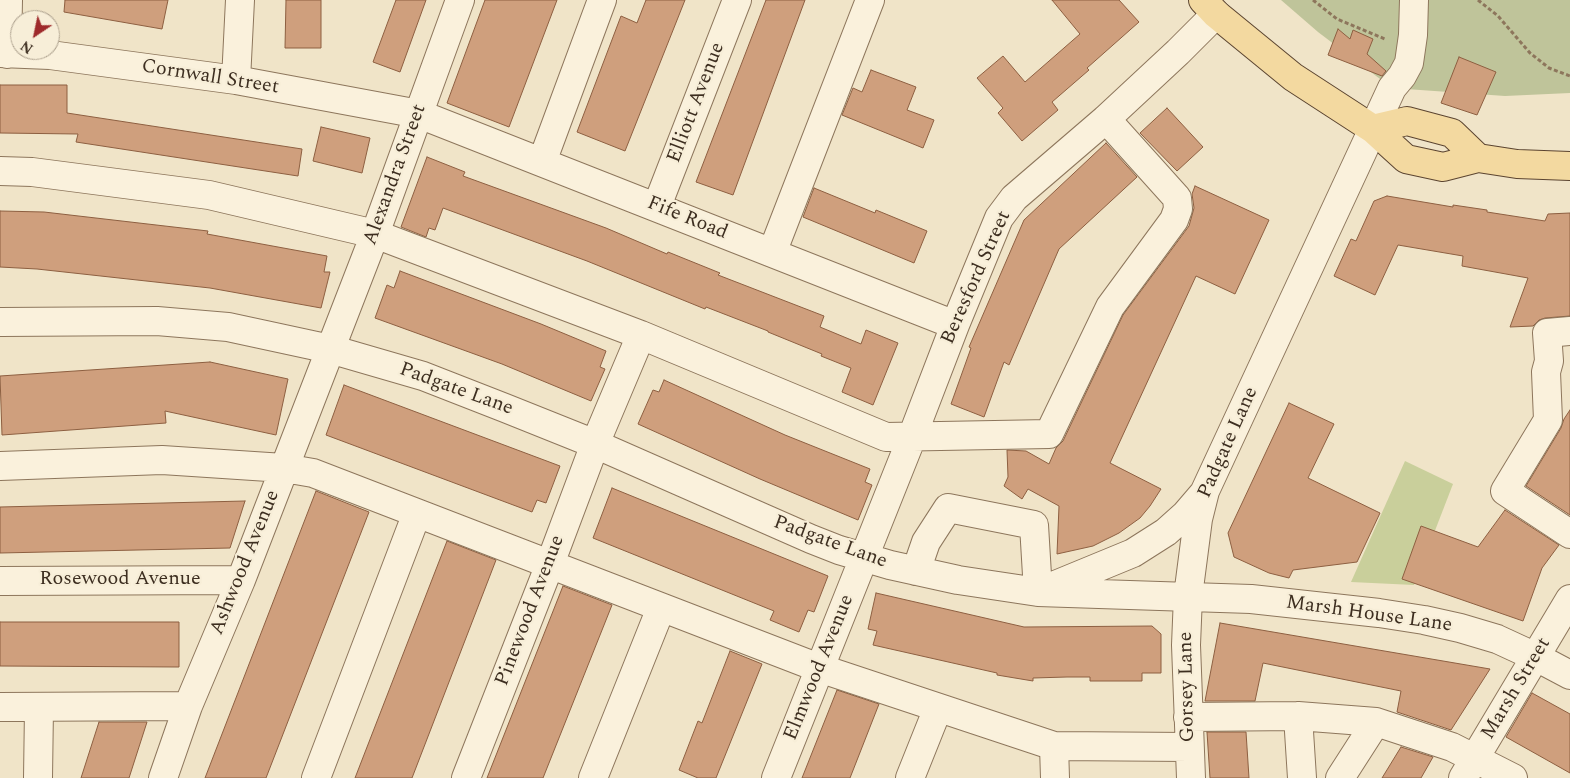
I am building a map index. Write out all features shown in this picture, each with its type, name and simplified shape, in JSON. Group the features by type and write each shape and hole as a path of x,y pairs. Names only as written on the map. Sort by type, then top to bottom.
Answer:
{"main road":[{"path":"1209,7 1293,77 1373,129 1406,159 1443,166 1478,158 1517,164 1570,166"},
{"path":"1373,129 1407,121 1452,133 1478,158"}],"street":[{"path":"3,53 8,0"},
{"path":"236,80 240,0"},
{"name":"Alexandra Street","path":"330,349 375,234 460,0"},
{"path":"542,162 602,0"},
{"name":"Elliott Avenue","path":"657,206 738,0"},
{"path":"772,253 870,0"},
{"name":"Padgate Lane","path":"0,322 156,321 210,325 228,327 330,349 423,376 595,444 802,535 864,558 958,580 1038,592 1188,596 1198,519 1205,491 1392,88 1402,76 1409,63 1413,35 1414,0"},
{"name":"Beresford Street","path":"864,558 999,218 1014,198 1106,119 1178,52 1209,7"},
{"name":"Cornwall Street","path":"3,53 50,55 236,80 419,114"},
{"name":"Fife Road","path":"419,114 657,206 955,325"},
{"path":"0,171 32,172 209,195 375,234 641,334 886,437 1049,434 1110,307 1174,220 1178,209 1177,198 1106,119"},
{"path":"1570,331 1547,333 1550,362 1546,372 1548,420 1505,491 1570,534"},
{"name":"Pinewood Avenue","path":"466,778 595,444 641,334"},
{"name":"Ashwood Avenue","path":"163,778 188,706 241,580 330,349"},
{"path":"0,466 162,460 284,468 313,473 819,668 1054,746 1189,747"},
{"path":"916,571 926,542 948,508 1034,525 1038,592 1133,553 1166,532 1179,521 1205,491"},
{"path":"316,778 417,513"},
{"name":"Elmwood Avenue","path":"776,778 864,558"},
{"name":"Rosewood Avenue","path":"0,581 241,580"},
{"name":"Marsh House Lane","path":"1188,596 1268,600 1424,620 1497,639 1570,675"},
{"name":"Gorsey Lane","path":"1188,596 1186,652 1191,778"},
{"name":"Marsh Street","path":"1469,769 1570,599"},
{"path":"593,778 661,608"},
{"path":"0,707 188,706"},
{"path":"38,778 39,708"},
{"path":"910,778 938,708"},
{"path":"1188,717 1298,716 1376,722 1452,747 1469,769 1513,778"},
{"path":"1298,716 1302,778"},
{"path":"1340,778 1376,722"},
{"path":"1054,746 1055,778"}],"path":[{"path":"1312,0 1337,19 1411,49"},
{"path":"1478,0 1498,16 1530,53 1550,68 1570,76"}],"green space":[{"path":"1281,0 1570,0 1570,93 1505,96 1392,88 1318,32"},
{"path":"1405,461 1453,484 1414,585 1351,582"}],"building":[{"path":"65,0 168,0 162,29 64,12"},
{"path":"286,0 321,0 321,48 285,48"},
{"path":"396,0 426,0 400,72 373,62"},
{"path":"485,0 557,0 509,127 447,103"},
{"path":"646,0 685,0 625,151 577,132 621,16 637,23"},
{"path":"766,0 805,0 733,195 696,182"},
{"path":"1052,0 1119,0 1139,22 1052,102 1058,110 1022,141 998,113 1003,108 977,78 1003,56 1025,82 1080,34"},
{"path":"1338,29 1350,39 1353,30 1373,39 1367,54 1386,71 1382,76 1328,55"},
{"path":"1459,57 1496,72 1477,115 1441,103"},
{"path":"871,70 916,87 907,110 934,120 923,148 842,115 853,88 862,92"},
{"path":"0,85 67,85 67,113 302,149 298,176 76,142 78,134 0,133"},
{"path":"1167,108 1203,147 1177,171 1140,133"},
{"path":"321,127 370,138 362,173 313,161"},
{"path":"1106,143 1137,177 1059,249 1009,365 1004,362 984,417 951,404 971,348 969,347 1024,220"},
{"path":"427,157 465,172 463,176 606,228 667,254 668,252 720,273 718,275 824,316 820,327 861,344 866,330 898,343 873,405 842,392 851,368 768,331 706,307 705,309 587,261 443,208 435,230 429,228 426,237 401,227"},
{"path":"1195,186 1269,220 1235,294 1196,276 1110,463 1161,489 1140,518 1119,533 1093,546 1057,554 1059,506 1028,489 1022,499 1004,486 1008,477 1007,450 1026,451 1049,464 1056,448 1063,441 1123,315 1189,226 1194,208 1192,194"},
{"path":"814,188 875,213 876,210 927,231 914,263 803,217"},
{"path":"1387,196 1453,207 1453,205 1487,210 1487,212 1545,221 1548,214 1570,213 1570,316 1545,318 1539,320 1533,326 1510,327 1528,278 1462,266 1463,256 1398,245 1375,295 1334,276 1351,239 1356,241 1374,201"},
{"path":"0,211 44,212 208,231 207,234 327,256 324,272 330,272 321,308 210,288 37,269 0,267"},
{"path":"400,271 541,324 606,351 600,367 605,369 591,401 502,364 375,318 387,285 394,288"},
{"path":"210,362 288,379 276,435 165,411 166,423 2,435 0,376"},
{"path":"664,380 785,435 870,469 865,482 872,485 858,520 760,479 638,424 653,390 659,392"},
{"path":"344,385 560,466 546,503 537,500 532,512 326,435"},
{"path":"1289,403 1334,424 1308,478 1380,513 1357,562 1293,570 1289,578 1269,573 1234,557 1228,533"},
{"path":"1570,410 1570,515 1526,486"},
{"path":"612,488 828,576 814,612 808,610 799,632 770,620 774,611 593,538"},
{"path":"316,491 369,512 266,778 205,778"},
{"path":"245,501 230,548 0,553 0,507"},
{"path":"1505,510 1559,545 1542,568 1523,621 1402,579 1421,526 1478,547"},
{"path":"447,541 496,560 412,778 355,778"},
{"path":"563,586 612,605 543,778 487,778"},
{"path":"876,593 1024,627 1152,626 1161,634 1161,673 1142,673 1142,681 1090,681 1090,677 1067,677 1033,678 1033,681 997,675 997,673 873,645 877,631 868,629"},
{"path":"0,622 179,622 179,667 0,666"},
{"path":"1220,623 1490,669 1451,730 1397,712 1401,691 1263,663 1255,701 1205,701"},
{"path":"730,651 762,664 716,778 698,778 679,770 698,721 702,723"},
{"path":"837,690 879,704 850,778 802,778"},
{"path":"1532,693 1570,714 1570,773 1506,737"},
{"path":"99,722 147,722 129,778 81,778"},
{"path":"1207,732 1246,732 1249,778 1210,778"},
{"path":"1401,747 1433,757 1421,778 1382,778"}]}
